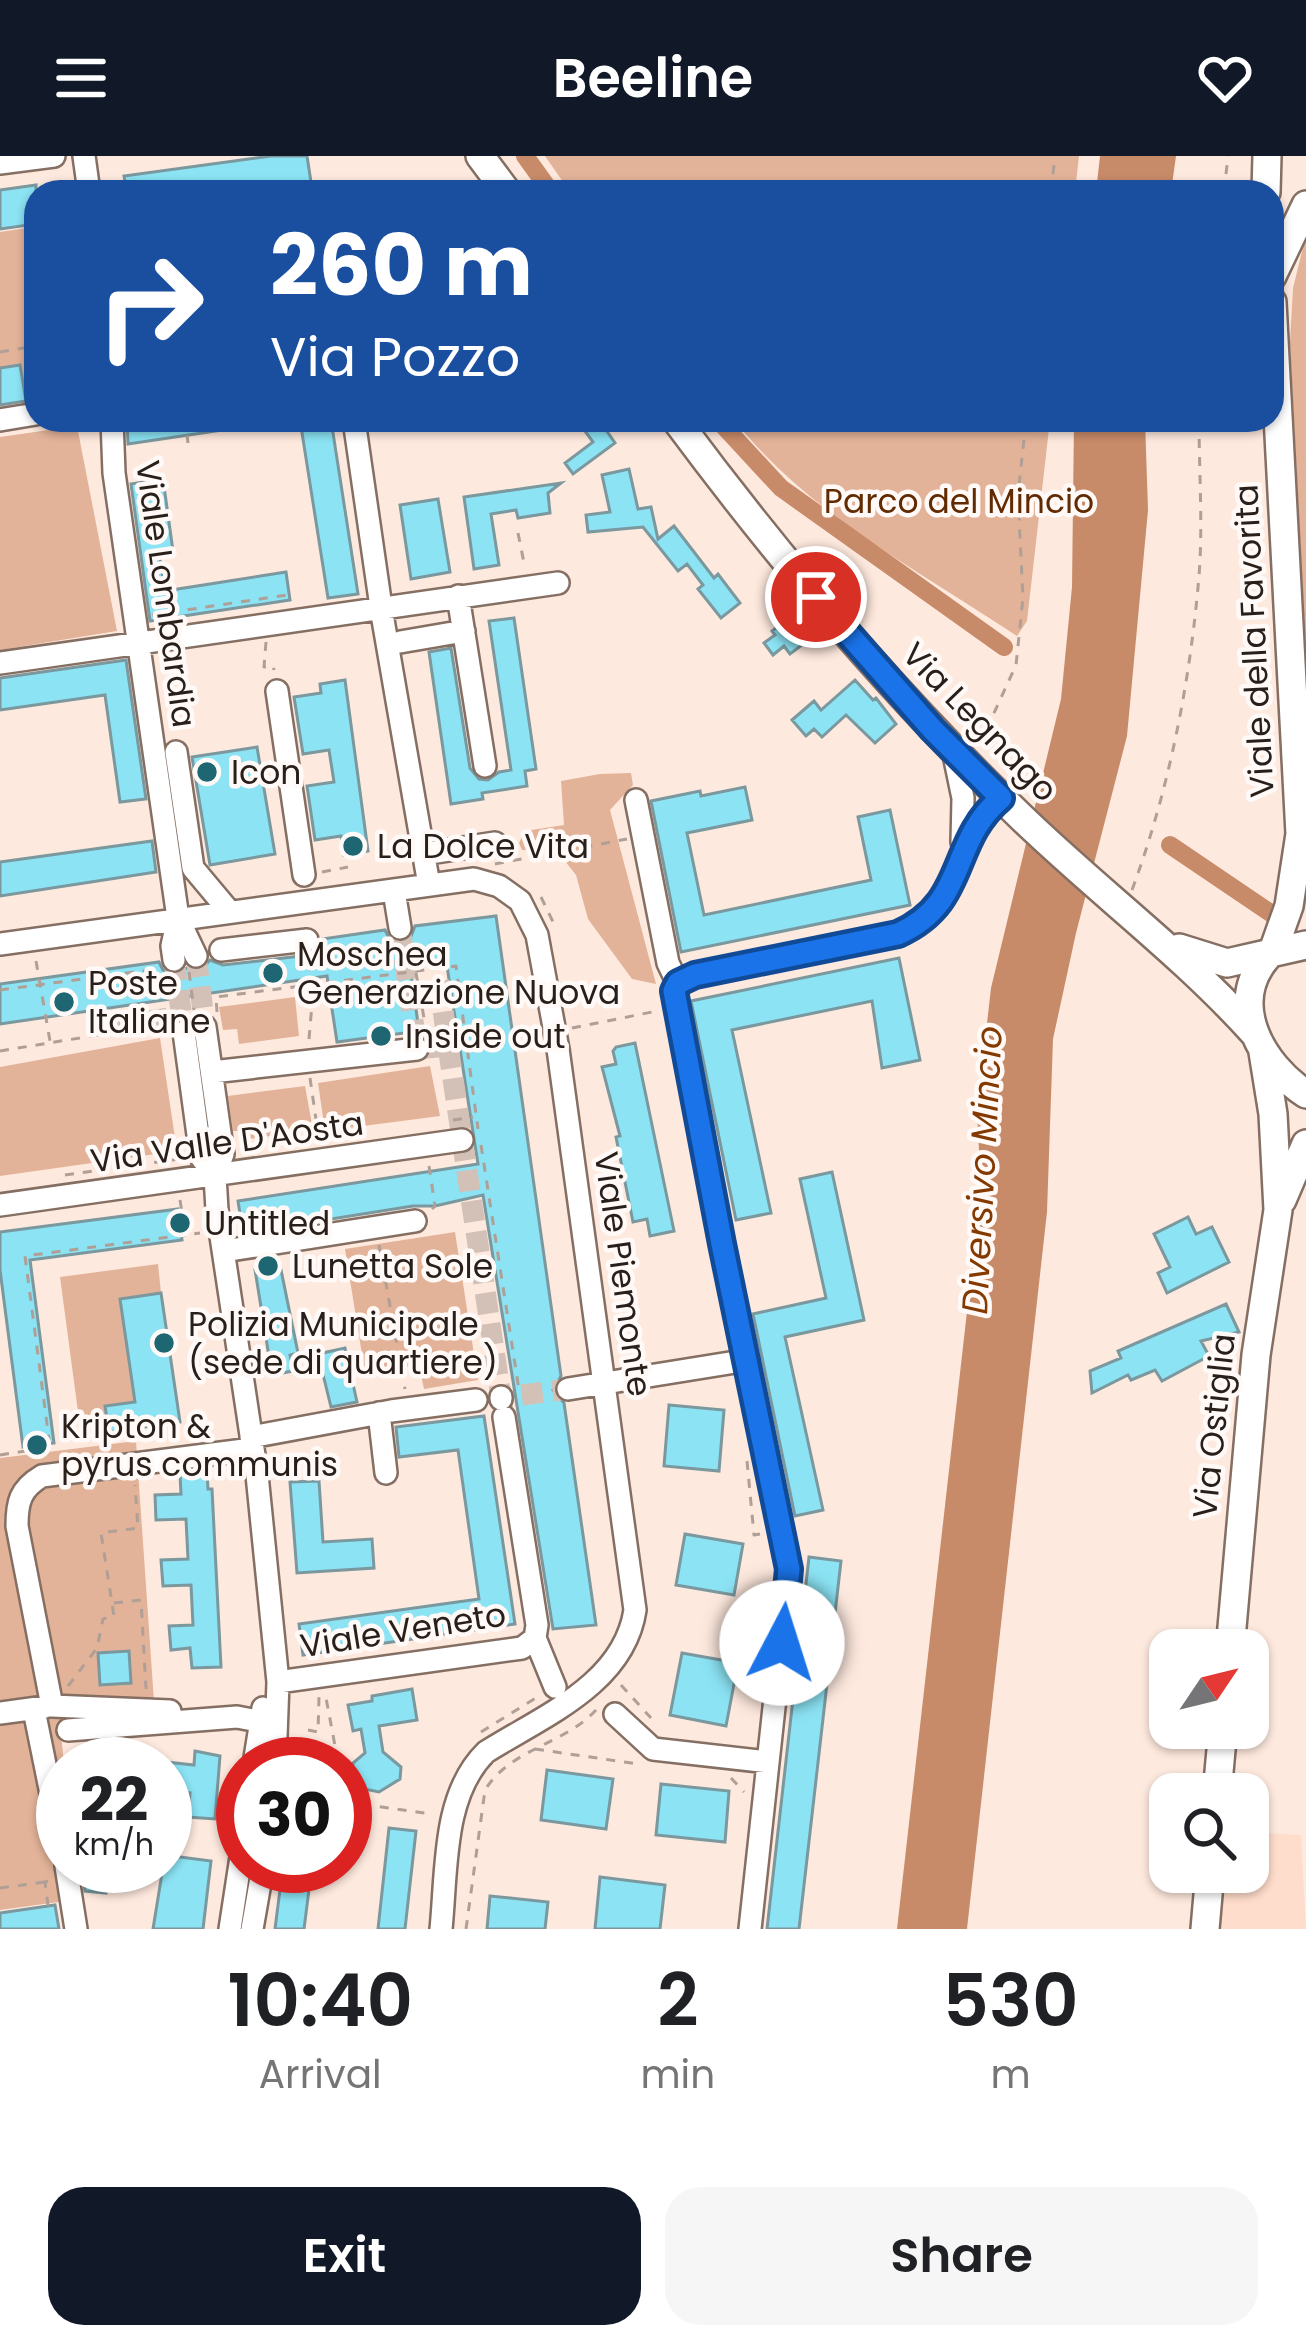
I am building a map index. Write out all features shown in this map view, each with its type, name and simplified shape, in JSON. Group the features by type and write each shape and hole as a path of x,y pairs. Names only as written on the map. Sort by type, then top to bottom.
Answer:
{"main road":[{"path":"1284,251 1306,205"},
{"name":"Via Legnago","path":"685,432 816,597 953,750 1009,806 1164,942 1259,1043 1273,1068 1306,1094"},
{"name":"Viale della Favorita","path":"1270,954 1289,906 1303,844 1279,432"},
{"name":"Via Legnago","path":"1164,942 1227,963 1306,946"},
{"path":"1259,1043 1248,995 1257,970 1270,954"},
{"name":"Via Ostiglia","path":"1232,1629 1256,1355 1278,1210 1273,1114 1259,1043"},
{"name":"Via Ostiglia","path":"1278,1210 1306,1144"},
{"path":"1205,1929 1208,1893"}],"street":[{"path":"0,164 54,156"},
{"name":"Viale Lombardia","path":"113,432 181,962"},
{"path":"356,432 430,885"},
{"path":"0,663 558,583"},
{"path":"458,596 485,766"},
{"path":"400,642 464,631"},
{"path":"277,691 312,874"},
{"path":"953,750 963,798 961,854"},
{"path":"176,752 193,868 229,911"},
{"path":"636,800 668,963 678,983"},
{"path":"750,1929 789,1569 674,991 678,983 695,975 905,930 943,901 978,822 1009,806"},
{"path":"423,854 494,854"},
{"name":"Viale Piemonte","path":"0,944 474,879 499,886 520,902 537,935 606,1384 633,1593 632,1628 600,1679 486,1752 472,1766 453,1816 441,1929"},
{"path":"394,891 400,928"},
{"path":"221,950 307,940"},
{"path":"195,1024 212,1072 223,1154 215,1176 252,1443 278,1682 276,1737"},
{"path":"195,1024 201,1157 215,1176"},
{"path":"212,1072 417,1049"},
{"name":"Via Valle D'Aosta","path":"0,1205 462,1140"},
{"path":"224,1251 415,1221"},
{"path":"568,1389 748,1360"},
{"path":"47,1737 17,1526 16,1502 28,1484 42,1476 252,1443 380,1413 476,1400"},
{"name":"Viale Veneto","path":"507,1404 535,1638 555,1687"},
{"path":"380,1413 386,1473"},
{"name":"Viale Veneto","path":"278,1682 522,1648 535,1638"},
{"path":"257,1737 258,1721 278,1682"},
{"path":"610,1703 653,1749 768,1762"},
{"path":"0,1713 43,1708 159,1711"},
{"path":"68,1730 237,1717 258,1721"},
{"path":"70,1893 76,1929"},
{"path":"230,1929 236,1893"},
{"path":"252,1929 258,1893"}],"path":[{"path":"953,750 983,737 1016,664 1023,598 1018,496 1025,432"},
{"path":"1125,910 1162,797 1187,676 1199,572 1199,432"},
{"path":"187,435 188,443"},
{"path":"518,533 529,587"},
{"path":"152,615 287,595"},
{"path":"267,640 263,663 273,667 277,691"},
{"path":"503,868 494,854 643,836"},
{"path":"312,874 348,868"},
{"path":"535,890 557,934"},
{"path":"35,954 50,1041"},
{"path":"0,990 181,962 195,1024"},
{"path":"0,1051 195,1024 215,997 456,965 507,1404"},
{"path":"415,971 428,1040 463,1035"},
{"path":"576,1028 676,1008"},
{"path":"447,1121 476,1117"},
{"path":"50,1177 182,1159"},
{"path":"415,1221 435,1206 429,1164"},
{"path":"179,1192 185,1236"},
{"path":"376,1227 409,1409"},
{"path":"0,1454 50,1447 26,1256 208,1232"},
{"path":"746,1451 754,1535 772,1533"},
{"path":"43,1708 97,1648 103,1618 114,1616 101,1533 138,1528 142,1462"},
{"path":"112,1603 141,1600 159,1711"},
{"path":"466,1929 485,1790 496,1774 586,1721 610,1703 620,1684 657,1726"},
{"path":"478,1734 555,1687"},
{"path":"308,1730 318,1732 320,1697 326,1698 333,1737"},
{"path":"533,1749 644,1765"},
{"path":"372,1806 453,1816"},
{"path":"0,1888 36,1883"}],"shaded area":[{"path":"1269,1833 1301,1835 1306,1929 1205,1929 1208,1893 1269,1893"}],"green space":[{"path":"545,156 1079,156 1076,180 562,180"},
{"path":"24,228 24,387 20,365 0,368 0,232"},
{"path":"1306,235 1306,654 1290,343 1293,288"},
{"path":"78,432 117,631 0,650 0,437"},
{"name":"Parco del Mincio","path":"745,432 1049,432 1027,621 1017,636 830,512"},
{"path":"631,773 633,785 610,810 656,984 632,979 588,919 576,875 557,851 522,850 519,843 525,831 564,825 561,781"},
{"path":"295,997 299,1036 239,1044 237,1029 223,1030 219,1007"},
{"path":"160,1038 177,1151 0,1176 0,1067"},
{"path":"430,1066 440,1116 325,1131 318,1083"},
{"path":"305,1086 313,1130 241,1140 239,1131 233,1131 228,1096"},
{"path":"455,1232 478,1380 424,1389 419,1365 365,1373 345,1249"},
{"path":"158,1264 161,1293 120,1300 135,1402 105,1406 109,1432 81,1434 60,1277"},
{"path":"136,1441 155,1716 60,1724 61,1737 36,1737 36,1893 77,1893 80,1899 0,1910 0,1458"}],"water":[{"path":"1100,156 1176,156 1173,180 1097,180"},
{"name":"Diversivo Mincio","path":"1074,432 1145,432 1148,510 1127,736 1053,1039 1047,1212 967,1929 897,1929 981,1188 977,1112 991,988 1061,699 1072,587"}],"building":[{"path":"271,156 307,156 311,180 125,180 124,176"},
{"path":"24,187 24,226 0,229 0,190"},
{"path":"20,365 24,401 0,405 0,368"},
{"path":"128,432 209,432 128,444"},
{"path":"302,432 333,432 358,594 328,598"},
{"path":"586,432 607,432 615,443 573,474 565,463 593,442"},
{"path":"629,469 638,509 651,507 658,539 674,526 740,603 721,618 698,589 703,585 687,564 678,571 643,527 588,532 586,515 610,512 602,475"},
{"path":"163,479 173,551 159,553 165,591 286,572 290,600 150,621 131,484"},
{"path":"561,483 548,493 550,513 518,518 516,510 491,514 499,565 474,569 464,497"},
{"path":"438,499 450,572 411,579 400,505"},
{"path":"793,615 810,639 790,654 784,646 773,655 764,643"},
{"path":"514,618 536,769 525,771 527,786 451,804 429,652 451,648 470,768 479,779 488,780 511,770 489,621"},
{"path":"126,660 146,799 120,802 105,695 0,710 0,678"},
{"path":"345,680 368,851 344,855 341,836 315,840 307,786 334,782 329,750 303,754 294,697 321,693 320,684"},
{"path":"855,680 896,724 875,743 846,715 822,737 814,729 806,736 792,720 814,701 821,710"},
{"path":"257,747 275,854 210,865 192,757"},
{"path":"745,787 752,820 687,833 704,915 871,880 858,817 890,810 910,905 681,952 651,801"},
{"path":"152,841 156,872 0,896 0,862"},
{"path":"496,916 561,1376 553,1390 564,1403 596,1625 553,1629 483,1195 243,1233 238,1201 478,1164 446,960 410,965 419,1031 337,1042 327,976 0,1024 0,984 159,962 163,970 175,975 187,968 201,970 210,960 223,965 309,955 317,951 322,939 385,930 389,938 401,943 410,939 415,926"},
{"path":"899,958 920,1060 882,1068 872,1001 732,1030 771,1213 736,1220 691,1001"},
{"path":"635,1043 674,1231 650,1236 647,1219 633,1222 616,1137 620,1136 602,1067 616,1064 616,1047"},
{"path":"832,1172 864,1320 785,1337 823,1510 795,1516 753,1314 826,1298 800,1179"},
{"path":"178,1209 182,1240 30,1260 54,1443 23,1447 0,1270 0,1232"},
{"path":"1188,1217 1196,1234 1212,1227 1229,1262 1167,1293 1158,1273 1170,1267 1154,1234"},
{"path":"280,1265 298,1353 290,1355 293,1371 272,1375 255,1270"},
{"path":"161,1293 180,1422 109,1432 105,1406 135,1402 120,1299"},
{"path":"1226,1304 1239,1332 1201,1341 1209,1356 1162,1381 1155,1370 1131,1380 1128,1375 1092,1393 1090,1371 1121,1358 1118,1351"},
{"path":"345,1348 357,1402 331,1407 318,1354"},
{"path":"669,1405 724,1410 719,1471 664,1466"},
{"path":"484,1416 515,1624 303,1655 299,1624 479,1599 458,1450 399,1457 396,1427"},
{"path":"207,1472 208,1489 212,1489 221,1667 192,1668 190,1648 171,1650 169,1626 193,1625 191,1585 163,1586 161,1560 188,1559 186,1519 156,1520 155,1495 181,1494 180,1474"},
{"path":"319,1481 323,1542 372,1539 374,1568 297,1573 290,1482"},
{"path":"685,1534 743,1544 734,1595 676,1585"},
{"path":"809,1557 841,1561 799,1929 767,1929"},
{"path":"129,1651 131,1683 100,1685 98,1653"},
{"path":"682,1653 738,1663 726,1726 670,1715"},
{"path":"412,1689 417,1720 379,1726 383,1752 401,1767 400,1779 379,1792 372,1791 372,1737 362,1737 361,1729 353,1731 348,1705 372,1701 372,1696"},
{"path":"195,1751 216,1755 215,1819 192,1817"},
{"path":"547,1770 613,1779 606,1829 541,1820"},
{"path":"661,1784 729,1791 725,1842 656,1835"},
{"path":"389,1828 416,1831 405,1929 378,1929"},
{"path":"192,1859 211,1861 203,1929 153,1929 159,1893 192,1893"},
{"path":"600,1877 665,1885 660,1929 595,1929"},
{"path":"280,1893 309,1893 304,1929 275,1929"},
{"path":"490,1896 548,1902 545,1929 487,1929"},
{"path":"55,1905 59,1929 0,1929 0,1913"}],"waterway":[{"path":"525,156 542,180"},
{"path":"729,432 781,488 1004,647"},
{"path":"1170,845 1272,914"}],"tunnel":[{"path":"400,928 417,1049 448,1046 501,1397"},
{"path":"196,956 205,1027"},
{"path":"174,960 184,1032"},
{"path":"439,981 448,1046"},
{"path":"116,1026 182,1016"},
{"path":"491,1399 568,1389"}],"place":[{"name":"Icon","path":"207,772"},
{"name":"La Dolce Vita","path":"353,846"},
{"name":"Moschea Generazione Nuova","path":"273,973"},
{"name":"Poste Italiane","path":"64,1002"},
{"name":"Inside out","path":"381,1036"},
{"name":"Untitled","path":"180,1223"},
{"name":"Lunetta Sole","path":"268,1266"},
{"name":"Polizia Municipale (sede di quartiere)","path":"164,1343"},
{"name":"Kripton & pyrus communis","path":"37,1445"}],"route":[{"path":"782,1643 789,1569 674,991 678,983 695,975 898,934 916,925 950,891 961,854 978,822 1001,798 933,730 816,597"}]}
